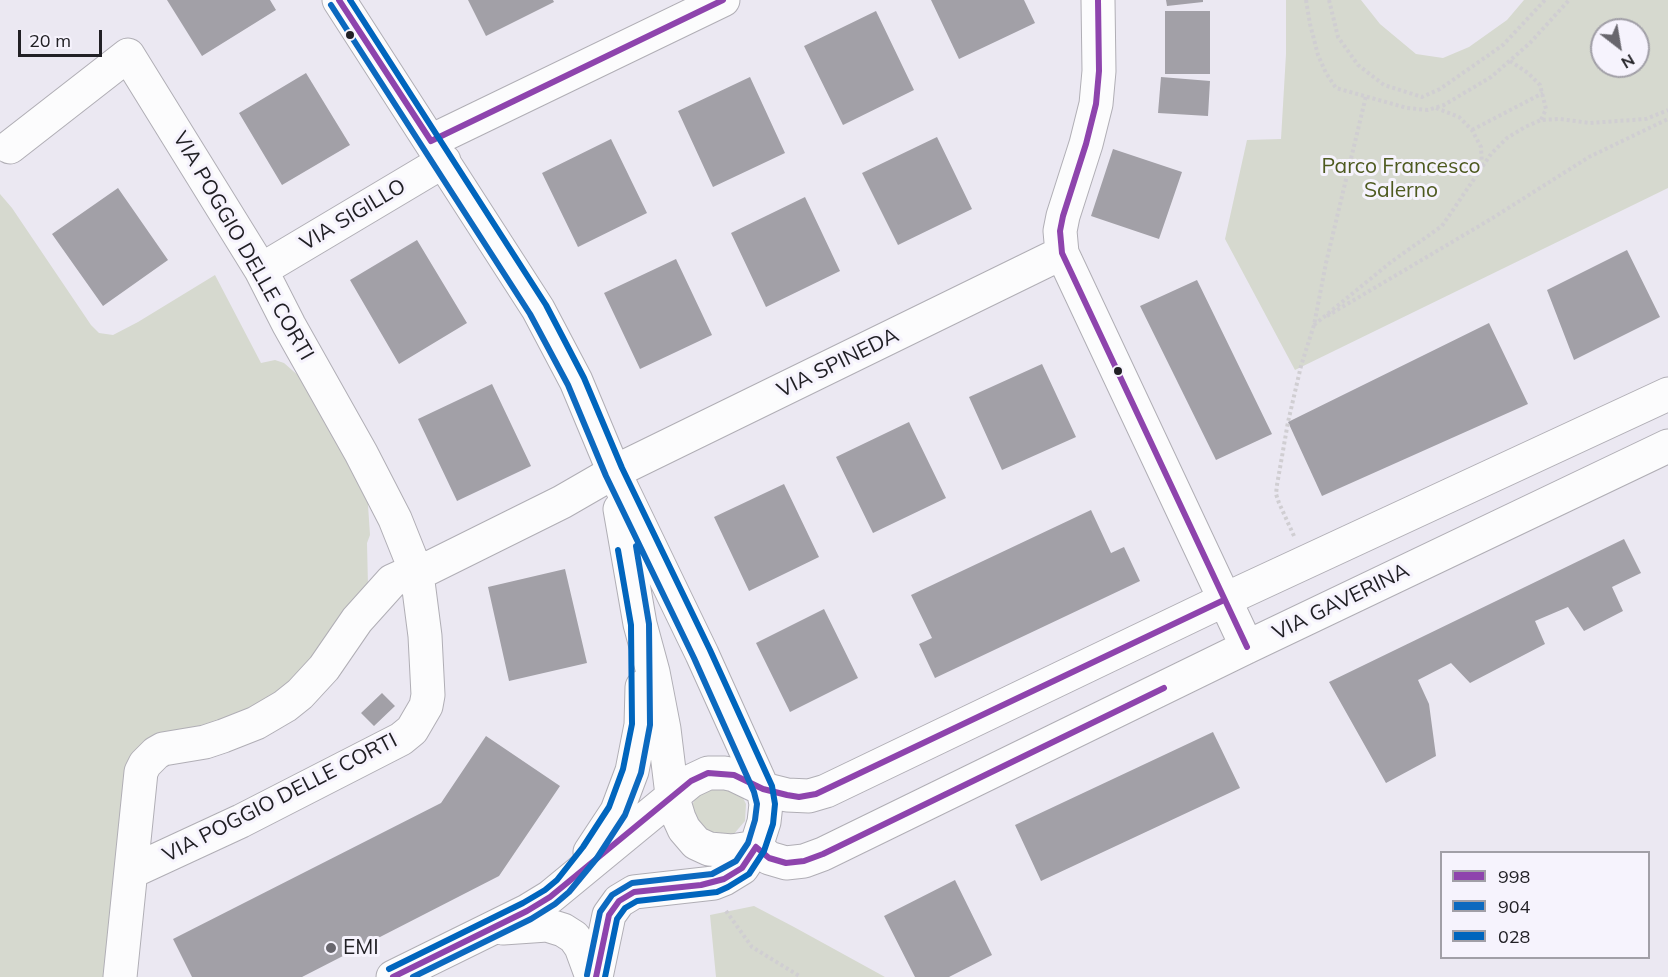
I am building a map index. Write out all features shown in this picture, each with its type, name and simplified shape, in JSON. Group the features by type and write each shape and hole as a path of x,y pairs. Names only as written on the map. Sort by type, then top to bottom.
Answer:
{"street":[{"path":"339,0 538,309 576,381 614,472 702,654 763,789 766,813 756,847 742,868 714,883 634,892 619,901 609,915 594,977"},
{"name":"VIA SIGILLO","path":"261,270 438,151 723,0"},
{"path":"1098,0 1099,71 1096,104 1063,216 1060,231 1062,253 1247,647"},
{"name":"VIA POGGIO DELLE CORTI","path":"10,147 128,55 261,270 396,519 402,580 425,636 428,694 426,706 412,730 400,740 241,821 133,871"},
{"name":"VIA SPINEDA","path":"402,580 562,502 614,472 1062,253"},
{"path":"393,977 527,910 563,886 691,780 717,772 734,775 763,789 799,797 826,791 1224,600 1668,394"},
{"name":"VIA GAVERINA","path":"756,847 769,858 786,863 804,861 823,854 1247,647 1668,446"},
{"path":"614,472 640,624 653,672 664,729 672,795 684,829 696,843 719,851 756,847"},
{"name":"VIA POGGIO DELLE CORTI","path":"120,977 133,871 141,772 151,757 163,750 205,742 239,730 285,706 300,694 324,668 357,620 402,580"},
{"path":"563,886 611,820 632,771 641,725 640,624"},
{"path":"486,931 547,924 558,928 577,941 594,977"}],"path":[{"path":"1306,0 1310,24 1326,73 1336,88 1407,108 1428,110 1491,77 1530,43 1569,0"},
{"path":"1329,0 1338,37 1358,65 1384,85 1422,97 1440,89 1503,45 1545,0"},
{"path":"1510,61 1528,73 1540,85 1546,109 1541,120"},
{"path":"1472,130 1543,93"},
{"path":"1307,561 1289,527 1276,494 1288,422 1301,366 1314,325 1326,263 1366,96"},
{"path":"1435,108 1459,117 1472,130 1481,147 1482,167"},
{"path":"1314,325 1391,262 1442,226 1491,154 1507,138 1525,127 1541,120 1560,119 1590,123 1646,119 1668,110"},
{"path":"1314,325 1491,219 1589,157 1668,119"},
{"path":"714,883 727,913 752,947 801,977"}],"green space":[{"name":"Parco Francesco Salerno","path":"1286,0 1361,0 1380,24 1416,54 1443,58 1469,47 1507,20 1524,0 1668,0 1668,188 1295,370 1225,239 1247,140 1281,139 1286,54"},
{"path":"0,194 12,208 91,325 99,333 113,335 215,275 261,363 275,360 284,363 300,377 370,492 368,505 370,535 367,543 368,586 306,697 151,754 113,977 0,977"},
{"path":"721,784 742,796 746,804 745,821 733,835 706,835 692,812 693,803 698,794"},
{"path":"754,906 885,977 716,977 710,915"}],"building":[{"path":"167,0 270,0 276,10 202,56"},
{"path":"468,0 553,0 554,2 486,36"},
{"path":"931,0 1024,0 1035,23 959,59"},
{"path":"1166,0 1203,0 1203,2 1167,6"},
{"path":"876,11 914,90 843,125 804,46"},
{"path":"1165,11 1210,11 1210,74 1165,74"},
{"path":"306,73 350,145 282,185 239,113"},
{"path":"750,77 785,153 713,187 678,111"},
{"path":"1161,77 1210,81 1208,116 1158,113"},
{"path":"937,137 972,209 898,245 862,173"},
{"path":"611,139 647,213 578,247 542,173"},
{"path":"1113,149 1182,172 1159,239 1091,216"},
{"path":"118,188 168,260 103,306 52,234"},
{"path":"805,197 840,271 766,307 731,233"},
{"path":"417,240 467,323 399,364 350,280"},
{"path":"1627,250 1660,317 1574,360 1547,290"},
{"path":"676,259 712,335 640,369 604,293"},
{"path":"1197,280 1272,434 1216,460 1140,306"},
{"path":"1489,323 1528,404 1322,496 1288,422"},
{"path":"1042,364 1076,437 1002,470 969,397"},
{"path":"492,384 531,466 457,501 418,419"},
{"path":"909,422 946,498 873,533 836,457"},
{"path":"784,484 819,557 749,591 714,517"},
{"path":"1091,510 1111,553 1124,547 1140,581 935,678 919,644 932,638 911,595"},
{"path":"1624,539 1641,573 1612,587 1623,611 1584,631 1568,607 1535,621 1545,644 1470,683 1451,663 1418,680 1429,704 1436,756 1386,783 1329,682"},
{"path":"565,569 587,663 509,681 488,587"},
{"path":"824,609 858,678 790,712 756,643"},
{"path":"382,693 395,706 374,726 361,713"},
{"path":"1213,732 1240,788 1041,881 1015,825"},
{"path":"486,736 560,786 499,876 302,977 192,977 173,939 441,803"},
{"path":"955,880 992,955 949,977 915,977 884,916"}],"transit line":[{"name":"998","path":"339,0 431,141"},
{"name":"028","path":"350,0 546,305 584,378 622,468 710,650 772,786 775,804 773,824 764,851 749,874 717,892 637,901 625,908 617,919 605,977"},
{"name":"998","path":"431,141 723,0"},
{"name":"998","path":"1098,0 1099,71 1096,104 1063,216 1060,231 1062,253 1247,647"},
{"name":"904","path":"331,5 530,314 568,385 606,476 694,658 754,792 757,804 755,820 748,843 736,861 712,874 632,883 612,895 600,912 587,975"},
{"name":"904","path":"413,977 531,919 555,904 569,892 597,858 625,815 641,773 650,725 649,624 636,546"},
{"name":"028","path":"389,969 545,890 557,880 583,847 609,807 623,769 632,724 631,625 618,550"},
{"name":"998","path":"393,977 527,911 550,897 691,781 708,773 734,775 763,789 787,795 799,797 816,794 1224,600"},
{"name":"998","path":"756,847 769,858 786,863 804,861 823,854 1164,688"},
{"name":"998","path":"596,977 609,915 619,901 634,892 701,885 724,879 742,868 756,847"}],"place":[{"name":"EMI","path":"331,948"}]}
